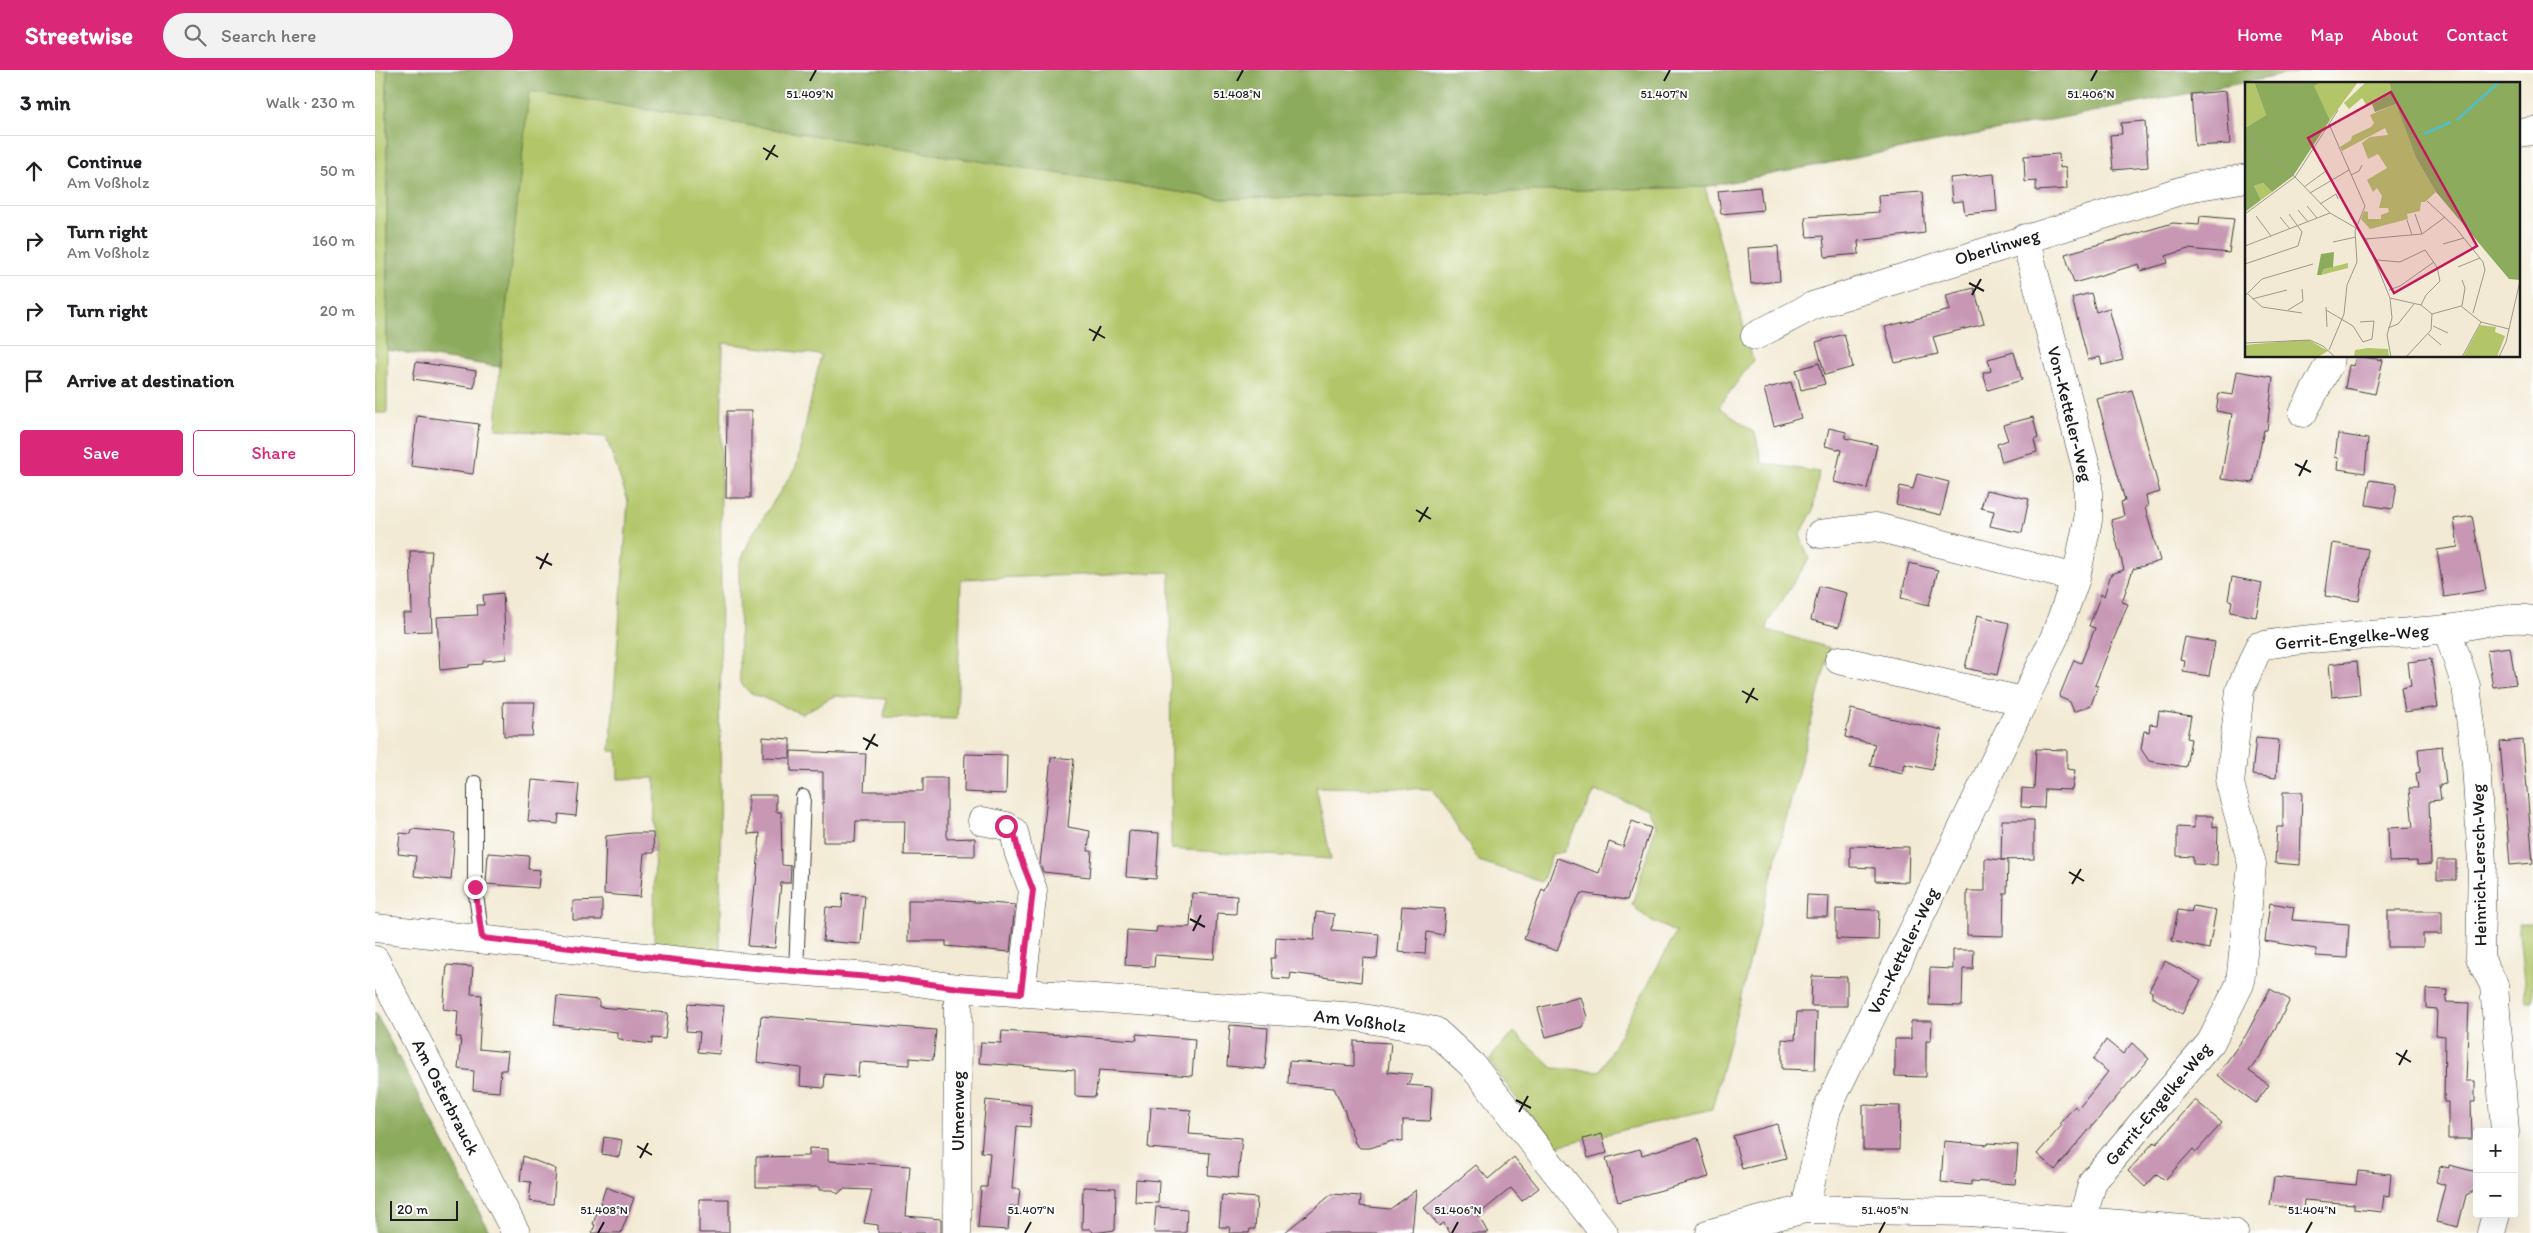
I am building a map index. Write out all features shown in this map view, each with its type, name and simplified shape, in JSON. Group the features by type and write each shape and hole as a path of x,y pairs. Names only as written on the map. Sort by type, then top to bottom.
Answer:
{"street":[{"name":"Oberlinweg","path":"1755,336 1812,306 2193,187 2245,178"},
{"name":"Von-Ketteler-Weg","path":"1805,1209 1827,1109 2055,636 2076,578 2088,520 2088,475 2025,238"},
{"path":"2303,413 2329,364 2330,358"},
{"path":"1820,534 1876,526 2076,578"},
{"path":"2447,629 2516,617 2533,620"},
{"name":"Heinrich-Lersch-Weg","path":"2447,629 2467,686 2476,764 2482,863 2480,958 2493,985 2505,1128"},
{"name":"Gerrit-Engelke-Weg","path":"2082,1220 2093,1181 2211,1042 2240,984 2252,864 2230,784 2240,690 2259,646 2303,638 2447,629"},
{"path":"1839,660 2023,702"},
{"path":"983,821 1006,826 1014,832 1019,854 1033,890 1021,993"},
{"name":"Am Voßholz","path":"375,928 729,966 896,979 958,988 1357,1017 1435,1031 1472,1065 1604,1233"},
{"name":"Am Osterbrauck","path":"375,960 516,1233"},
{"name":"Ulmenweg","path":"957,1233 958,988"},
{"path":"1710,1233 1805,1209 1969,1212 2234,1233"},
{"path":"2491,1233 2495,1218"}],"lane":[{"path":"475,783 475,887 482,938"},
{"path":"796,972 803,797"}],"green space":[{"path":"375,70 387,70 387,413 375,413"},
{"path":"387,70 2309,70 1705,187 1223,199 529,91 500,367 387,350"},
{"path":"529,91 1223,199 1705,187 1753,360 1719,407 1755,433 1762,463 1819,472 1813,511 1800,535 1809,559 1768,622 1767,630 1830,648 1712,1109 1552,1147 1490,1062 1493,1054 1514,1032 1553,1068 1600,1071 1676,933 1647,918 1632,905 1656,826 1648,808 1595,791 1564,852 1552,854 1542,882 1479,861 1432,789 1316,787 1331,859 1171,849 1170,572 961,579 957,719 884,717 886,699 834,696 802,714 749,692 740,682 739,565 752,535 796,467 821,355 723,343 721,439 720,952 654,946 655,778 618,779 617,751 610,751 628,501 606,437 496,429 500,367"},
{"path":"2518,923 2533,923 2533,1002 2526,1002"},
{"path":"375,1012 490,1233 375,1233"}],"building":[{"path":"2226,91 2230,144 2195,146 2191,94"},
{"path":"2145,121 2148,167 2113,170 2110,135 2122,134 2121,123"},
{"path":"2059,154 2060,168 2066,167 2067,189 2036,191 2036,181 2025,182 2024,156"},
{"path":"1994,174 1997,211 1965,214 1963,201 1952,202 1950,178"},
{"path":"1760,187 1763,210 1721,214 1718,191"},
{"path":"1922,192 1925,233 1858,241 1859,254 1825,257 1823,236 1807,237 1805,217 1879,212 1878,195"},
{"path":"2200,216 2234,219 2229,253 2188,249 2166,256 2168,263 2141,271 2139,264 2074,283 2065,254 2173,223 2199,225"},
{"path":"1778,246 1780,281 1751,284 1748,248"},
{"path":"1974,288 1984,324 1933,337 1938,354 1895,363 1885,327 1950,310 1946,295"},
{"path":"2091,293 2096,312 2109,308 2123,360 2102,365 2100,357 2088,360 2072,298"},
{"path":"1844,334 1853,367 1825,375 1816,342"},
{"path":"2014,352 2022,380 1988,390 1983,373 1991,371 1988,359"},
{"path":"2356,358 2383,360 2375,394 2345,388 2349,365 2354,366"},
{"path":"416,362 476,371 474,388 413,379"},
{"path":"1819,363 1825,384 1801,390 1796,370"},
{"path":"2237,371 2273,377 2267,430 2264,430 2253,483 2221,479 2232,414 2216,411 2219,393 2233,395"},
{"path":"1791,382 1801,418 1774,426 1764,389"},
{"path":"2132,390 2160,492 2146,496 2148,506 2145,507 2160,561 2133,569 2122,602 2128,604 2095,685 2098,686 2091,705 2074,712 2070,702 2059,697 2074,660 2081,663 2095,628 2089,626 2101,594 2104,596 2111,574 2124,570 2111,520 2124,516 2121,502 2125,501 2097,399"},
{"path":"727,411 751,411 751,498 726,498"},
{"path":"417,416 479,424 473,474 411,466"},
{"path":"2033,417 2038,438 2034,440 2037,452 2002,462 1997,444 2008,440 2003,425"},
{"path":"1829,428 1846,432 1845,438 1877,445 1867,489 1834,482 1841,450 1825,446"},
{"path":"2338,434 2368,439 2365,473 2338,469 2339,458 2335,457"},
{"path":"1917,474 1949,482 1941,515 1896,504 1900,486 1913,489"},
{"path":"2370,480 2397,484 2393,509 2366,505"},
{"path":"1986,490 2029,499 2022,533 1990,526 1994,511 1981,508"},
{"path":"2472,516 2486,590 2444,597 2437,550 2458,547 2454,519"},
{"path":"2333,543 2368,549 2359,601 2325,596"},
{"path":"410,551 432,551 430,574 432,631 404,632 403,613 412,613"},
{"path":"1909,563 1938,570 1929,605 1901,598"},
{"path":"2232,577 2262,583 2256,617 2230,612 2232,601 2228,600"},
{"path":"1819,586 1847,593 1839,627 1811,620"},
{"path":"503,593 506,659 483,661 483,664 469,665 469,667 440,670 437,617 478,615 477,605 484,605 483,595"},
{"path":"1977,615 2009,623 1997,675 1965,668"},
{"path":"2185,637 2215,642 2209,676 2183,672 2185,661 2180,660"},
{"path":"2510,647 2516,684 2493,687 2487,650"},
{"path":"2431,659 2438,707 2405,712 2401,688 2411,686 2408,662"},
{"path":"2357,661 2360,694 2332,697 2329,664"},
{"path":"503,702 535,702 532,736 504,736"},
{"path":"1851,709 1942,730 1932,770 1905,764 1903,773 1870,766 1875,744 1845,737"},
{"path":"2159,711 2191,716 2187,738 2191,739 2186,767 2149,761 2141,749 2144,731 2149,732 2150,724 2157,725"},
{"path":"763,737 790,739 790,758 763,757"},
{"path":"2256,738 2279,740 2276,778 2252,775"},
{"path":"2523,740 2533,863 2510,865 2500,742"},
{"path":"2442,746 2446,784 2439,785 2441,800 2429,801 2431,864 2417,865 2417,861 2389,862 2388,828 2413,827 2409,788 2418,788 2416,773 2420,772 2418,749"},
{"path":"2036,749 2067,750 2067,769 2075,770 2072,790 2045,789 2044,808 2021,807 2022,788 2034,789"},
{"path":"791,751 866,754 864,791 923,791 923,778 947,778 947,839 975,838 975,856 904,855 905,821 856,821 855,842 823,842 823,772 791,771"},
{"path":"965,754 1007,755 1006,794 964,792"},
{"path":"1051,757 1074,759 1068,827 1090,831 1088,851 1092,851 1090,877 1043,872 1040,864"},
{"path":"532,780 579,784 576,816 559,814 558,824 528,821"},
{"path":"2283,792 2302,792 2300,865 2275,863 2277,827 2283,827"},
{"path":"748,795 776,795 776,812 781,812 782,865 791,866 790,883 781,883 775,948 748,946 754,885 756,885 760,833 748,834"},
{"path":"2194,816 2213,816 2213,827 2218,826 2217,865 2193,864 2193,857 2177,856 2177,827 2194,828"},
{"path":"2002,820 2034,820 2034,859 2001,860"},
{"path":"1632,821 1651,828 1627,900 1581,893 1573,907 1557,951 1524,939 1542,889 1545,891 1557,858 1599,873 1609,842 1623,847"},
{"path":"412,829 455,833 451,880 414,876 416,856 398,854 400,833 411,834"},
{"path":"1129,831 1159,833 1156,879 1126,877"},
{"path":"653,833 654,853 644,853 640,897 604,894 606,836"},
{"path":"1850,846 1909,847 1908,882 1875,881 1875,868 1850,867"},
{"path":"488,853 529,856 528,869 540,870 538,888 486,884"},
{"path":"1985,858 2008,860 2007,893 2004,893 2003,936 1967,935 1967,891 1985,891"},
{"path":"2437,860 2456,860 2456,880 2437,880"},
{"path":"843,893 865,895 861,944 823,941 826,907 842,908"},
{"path":"1192,893 1237,896 1236,914 1217,913 1214,959 1155,955 1154,967 1125,965 1127,930 1156,932 1157,927 1190,927"},
{"path":"1807,895 1829,896 1828,917 1806,917"},
{"path":"602,900 602,920 573,920 573,901"},
{"path":"908,900 950,900 1015,905 1010,952 946,946 946,941 908,941"},
{"path":"2270,903 2294,907 2292,920 2349,924 2347,958 2316,956 2316,949 2265,941"},
{"path":"1402,906 1445,909 1443,935 1427,932 1425,954 1398,952"},
{"path":"2193,906 2216,910 2209,949 2172,941 2178,910 2191,912"},
{"path":"1836,909 1879,910 1878,940 1836,939"},
{"path":"2388,911 2442,911 2442,934 2423,934 2423,947 2388,947"},
{"path":"1316,912 1334,914 1332,930 1379,934 1377,959 1363,958 1361,982 1291,973 1290,979 1273,978 1271,958 1275,958 1276,937 1314,940"},
{"path":"1953,950 1974,950 1973,969 1963,969 1962,1006 1929,1005 1930,968 1953,969"},
{"path":"2165,961 2201,981 2182,1014 2152,997 2152,992 2149,990"},
{"path":"447,965 473,967 471,994 482,995 479,1049 508,1052 506,1070 501,1070 499,1092 473,1090 474,1071 458,1069 461,1037 456,1037 458,1011 443,1009"},
{"path":"1812,976 1847,977 1847,1006 1811,1006"},
{"path":"2270,989 2290,1000 2262,1054 2249,1071 2269,1085 2256,1103 2217,1075 2246,1035"},
{"path":"2426,989 2447,990 2446,1002 2469,1003 2466,1081 2475,1081 2475,1102 2471,1102 2472,1139 2448,1139 2448,1102 2444,1102 2445,1036 2436,1035 2437,1009 2426,1008"},
{"path":"557,996 599,1000 599,1007 668,1013 665,1039 652,1038 652,1044 627,1041 617,1038 617,1032 554,1025"},
{"path":"1581,997 1587,1017 1583,1027 1546,1037 1538,1008"},
{"path":"689,1003 724,1006 719,1054 698,1052 700,1032 686,1031"},
{"path":"1797,1012 1817,1012 1815,1070 1782,1069 1782,1039 1795,1040"},
{"path":"761,1016 936,1030 933,1060 910,1058 910,1065 859,1062 858,1077 825,1074 824,1088 800,1086 801,1068 757,1062"},
{"path":"1911,1021 1932,1021 1931,1041 1926,1041 1926,1077 1895,1076 1895,1039 1911,1039"},
{"path":"1230,1025 1268,1028 1265,1069 1227,1066"},
{"path":"1002,1031 1137,1040 1136,1034 1195,1039 1192,1076 1099,1070 1095,1097 1075,1096 1075,1070 979,1063 981,1042 1001,1043"},
{"path":"2106,1040 2123,1054 2132,1043 2149,1059 2055,1170 2037,1154 2062,1125 2060,1123 2075,1106 2078,1109 2108,1072 2093,1060"},
{"path":"1354,1041 1391,1043 1388,1072 1413,1074 1407,1085 1432,1087 1430,1121 1403,1120 1403,1142 1392,1141 1370,1148 1360,1148 1355,1143 1345,1112 1334,1088 1288,1084 1289,1061 1354,1066"},
{"path":"986,1100 1031,1105 1030,1127 1017,1126 1012,1189 1020,1189 1018,1207 1010,1206 1008,1230 978,1228 981,1187 987,1187 990,1153 981,1152"},
{"path":"2195,1100 2222,1123 2196,1152 2193,1149 2165,1180 2157,1174 2145,1187 2128,1171 2154,1142 2156,1144"},
{"path":"1863,1105 1900,1106 1899,1150 1863,1150"},
{"path":"1151,1107 1191,1110 1189,1134 1242,1138 1238,1178 1208,1175 1210,1153 1148,1148"},
{"path":"1777,1124 1786,1158 1742,1169 1733,1136"},
{"path":"1602,1134 1607,1153 1588,1158 1583,1139"},
{"path":"604,1137 622,1140 619,1157 602,1154"},
{"path":"1698,1138 1709,1177 1618,1202 1606,1158 1640,1149 1642,1155"},
{"path":"1944,1141 1988,1145 1988,1143 2018,1145 2015,1184 1971,1181 1971,1185 1941,1182"},
{"path":"809,1148 828,1149 828,1161 910,1166 906,1216 941,1219 941,1233 878,1233 878,1225 864,1223 872,1190 843,1189 838,1194 833,1190 819,1190 819,1187 756,1187 756,1157 809,1156"},
{"path":"523,1156 556,1169 553,1204 529,1201 531,1182 520,1181"},
{"path":"1514,1157 1539,1188 1522,1201 1511,1188 1478,1215 1488,1233 1450,1233 1444,1223 1439,1226 1424,1208 1476,1165 1488,1179"},
{"path":"2449,1165 2473,1171 2473,1192 2466,1195 2458,1227 2436,1222 2445,1185 2436,1182 2440,1166 2449,1168"},
{"path":"2358,1171 2391,1174 2389,1196 2384,1195 2382,1212 2354,1209 2354,1204 2304,1200 2303,1210 2270,1205 2274,1177 2356,1185"},
{"path":"1136,1179 1159,1181 1158,1203 1135,1202"},
{"path":"606,1187 634,1198 621,1233 592,1233 595,1225 593,1224"},
{"path":"1083,1187 1116,1188 1115,1230 1094,1233 1090,1229 1082,1229"},
{"path":"1416,1190 1412,1233 1284,1233 1332,1194 1361,1196 1360,1206 1390,1209"},
{"path":"1222,1195 1257,1198 1255,1229 1250,1229 1249,1233 1229,1233 1230,1227 1219,1227"},
{"path":"699,1199 729,1199 729,1233 699,1233"},
{"path":"1156,1207 1187,1209 1186,1233 1154,1233"}],"route":[{"path":"475,887 482,938 729,966 896,979 958,988 1021,993 1033,890 1030,878 1019,854 1014,832 1006,826"}]}
